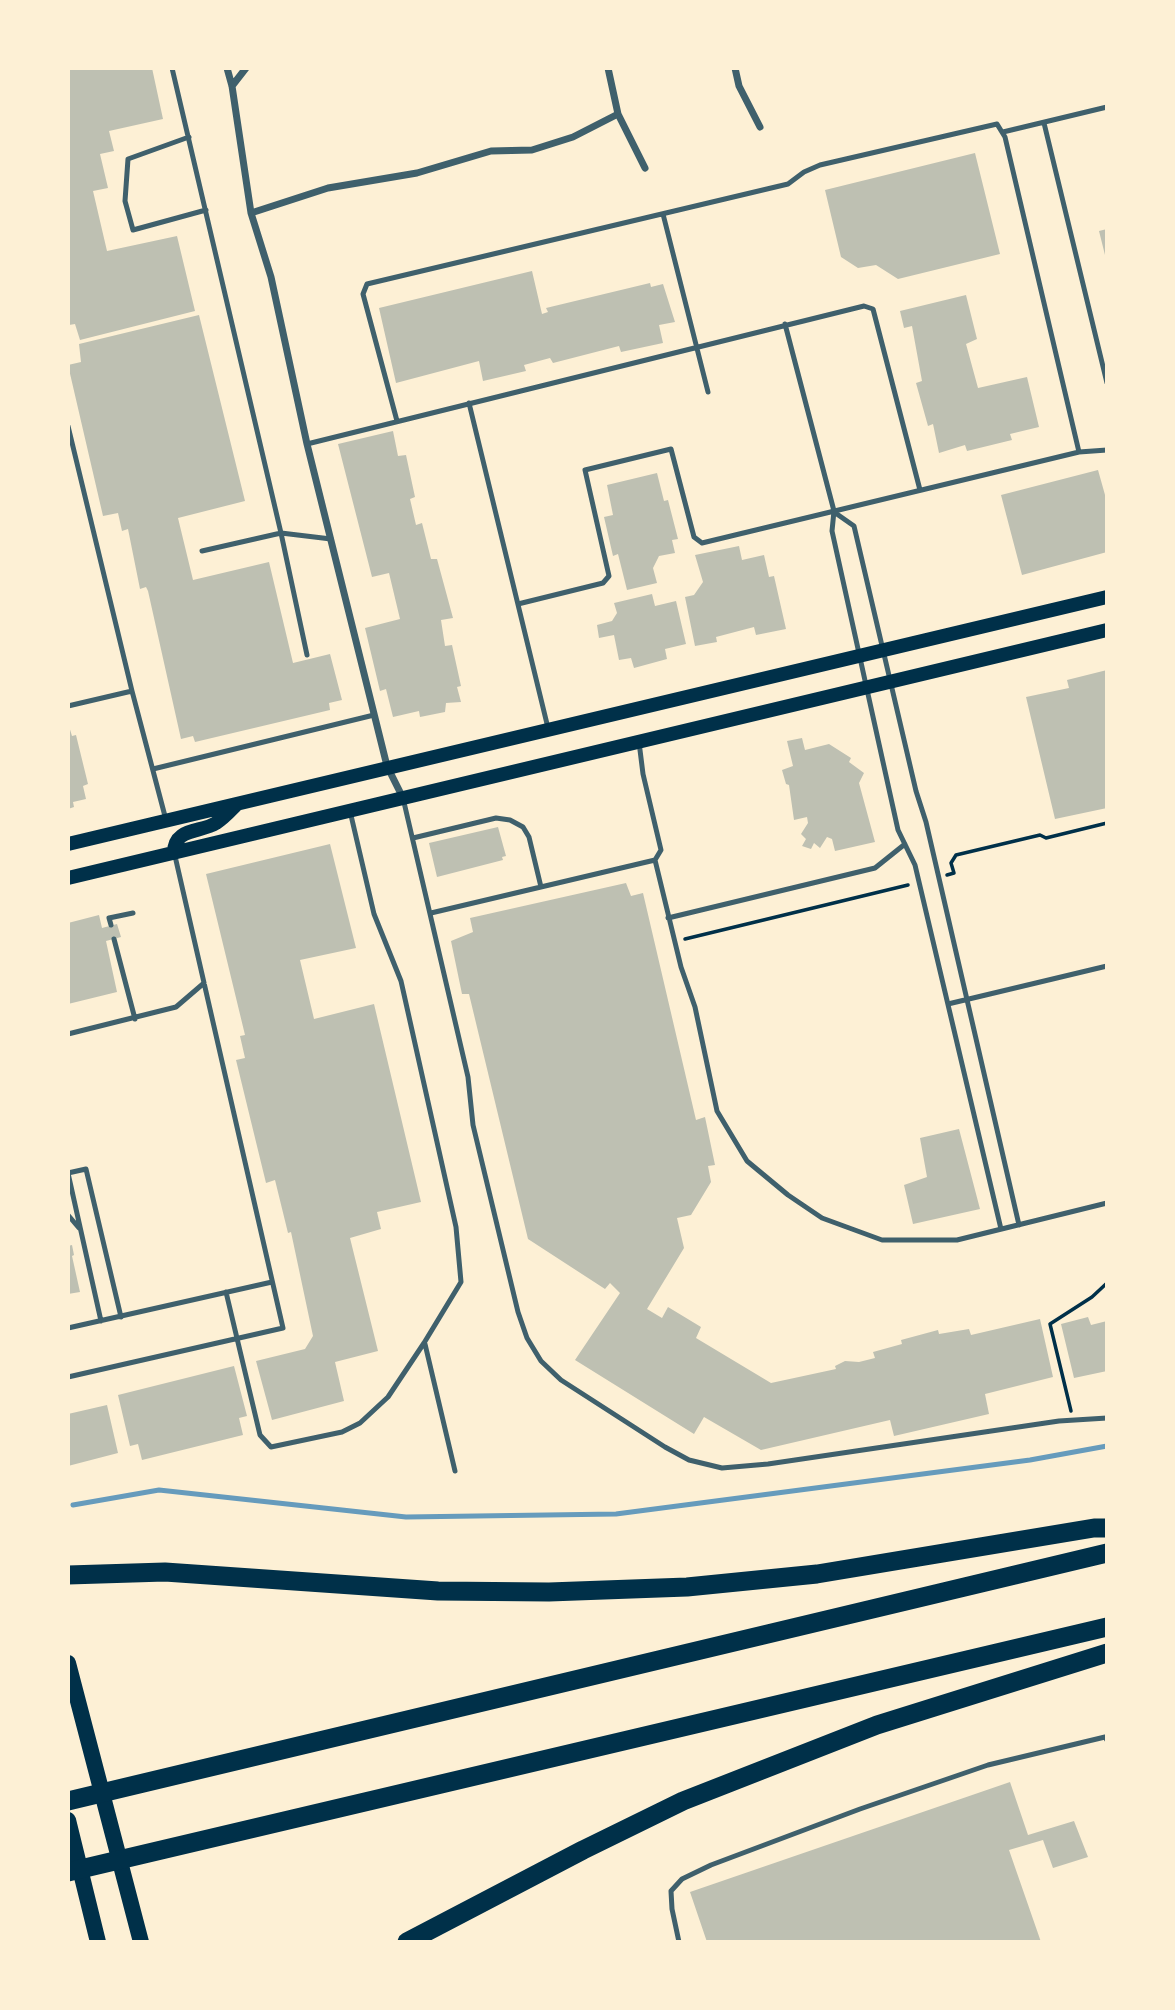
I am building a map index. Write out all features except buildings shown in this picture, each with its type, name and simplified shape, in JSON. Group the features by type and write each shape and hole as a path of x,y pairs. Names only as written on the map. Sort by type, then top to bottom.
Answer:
{"highway":[{"path":"68,1576 165,1572 438,1591 549,1592 687,1587 817,1574 1107,1528"},
{"path":"68,1801 1107,1553"},
{"path":"68,1872 1107,1627"},
{"path":"407,1942 683,1801 877,1725 1107,1653"}],"main road":[{"path":"68,844 387,766 1107,597"},
{"path":"68,878 1107,630"},
{"path":"174,853 174,845 179,838 188,831 215,825 238,803"},
{"path":"68,1663 141,1942"},
{"path":"68,1820 98,1942"}],"street":[{"path":"227,68 251,213 271,277 307,444 387,766 403,798"},
{"path":"232,86 246,68"},
{"path":"608,68 618,114 645,168"},
{"path":"734,68 739,86 760,127"},
{"path":"251,213 328,188 417,173 491,151 533,150 573,137 618,114"}],"lane":[{"path":"172,68 307,655"},
{"path":"1003,132 1107,107"},
{"path":"1044,122 1107,383"},
{"path":"397,421 363,294 367,284 788,184 804,172 820,165 997,124 1003,132 1079,452"},
{"path":"189,137 128,159 125,201 133,230 206,210"},
{"path":"663,214 708,392"},
{"path":"307,444 864,306 873,309 920,490"},
{"path":"785,324 834,511 832,531 898,830 915,866 1001,1229"},
{"path":"469,403 548,728"},
{"path":"68,426 166,820"},
{"path":"518,604 603,583 609,576 585,471 671,449 694,537 702,543 1079,452 1107,450"},
{"path":"834,511 854,526 916,791 926,821 1019,1225"},
{"path":"202,551 281,533 331,539"},
{"path":"68,706 132,691"},
{"path":"153,769 374,715"},
{"path":"638,741 661,850 655,860 674,941 695,1007 717,1111 747,1161 822,1219 882,1240 957,1240 1107,1203"},
{"path":"403,798 468,1077 473,1125 518,1312 527,1338 541,1361 561,1381 689,1460 722,1468 768,1464 1074,1420 1107,1418"},
{"path":"226,1292 260,1435 271,1447 342,1432 360,1423 388,1397 461,1282 456,1227 401,981 374,914 351,811"},
{"path":"413,838 496,818 510,820 523,827 529,837 541,887"},
{"path":"668,918 875,868 905,844"},
{"path":"68,1377 282,1328 174,853"},
{"path":"431,913 655,860"},
{"path":"111,925 109,918 133,913"},
{"path":"114,939 135,1019"},
{"path":"948,1003 1107,966"},
{"path":"68,1034 176,1007 204,983"},
{"path":"101,1321 68,1173 86,1169 121,1317"},
{"path":"68,1215 81,1231"},
{"path":"68,1328 272,1282"},
{"path":"424,1343 455,1471"},
{"path":"679,1942 671,1891 682,1879 710,1865 988,1765 1105,1737 1107,1740"}],"path":[{"path":"939,877 954,873 951,863 956,855 1040,835 1046,838 1107,823"},
{"path":"674,941 919,882"},
{"path":"1074,1420 1050,1324 1092,1297 1107,1283"}],"waterway":[{"path":"73,1505 159,1490 406,1517 616,1514 1030,1460 1107,1446"}]}
